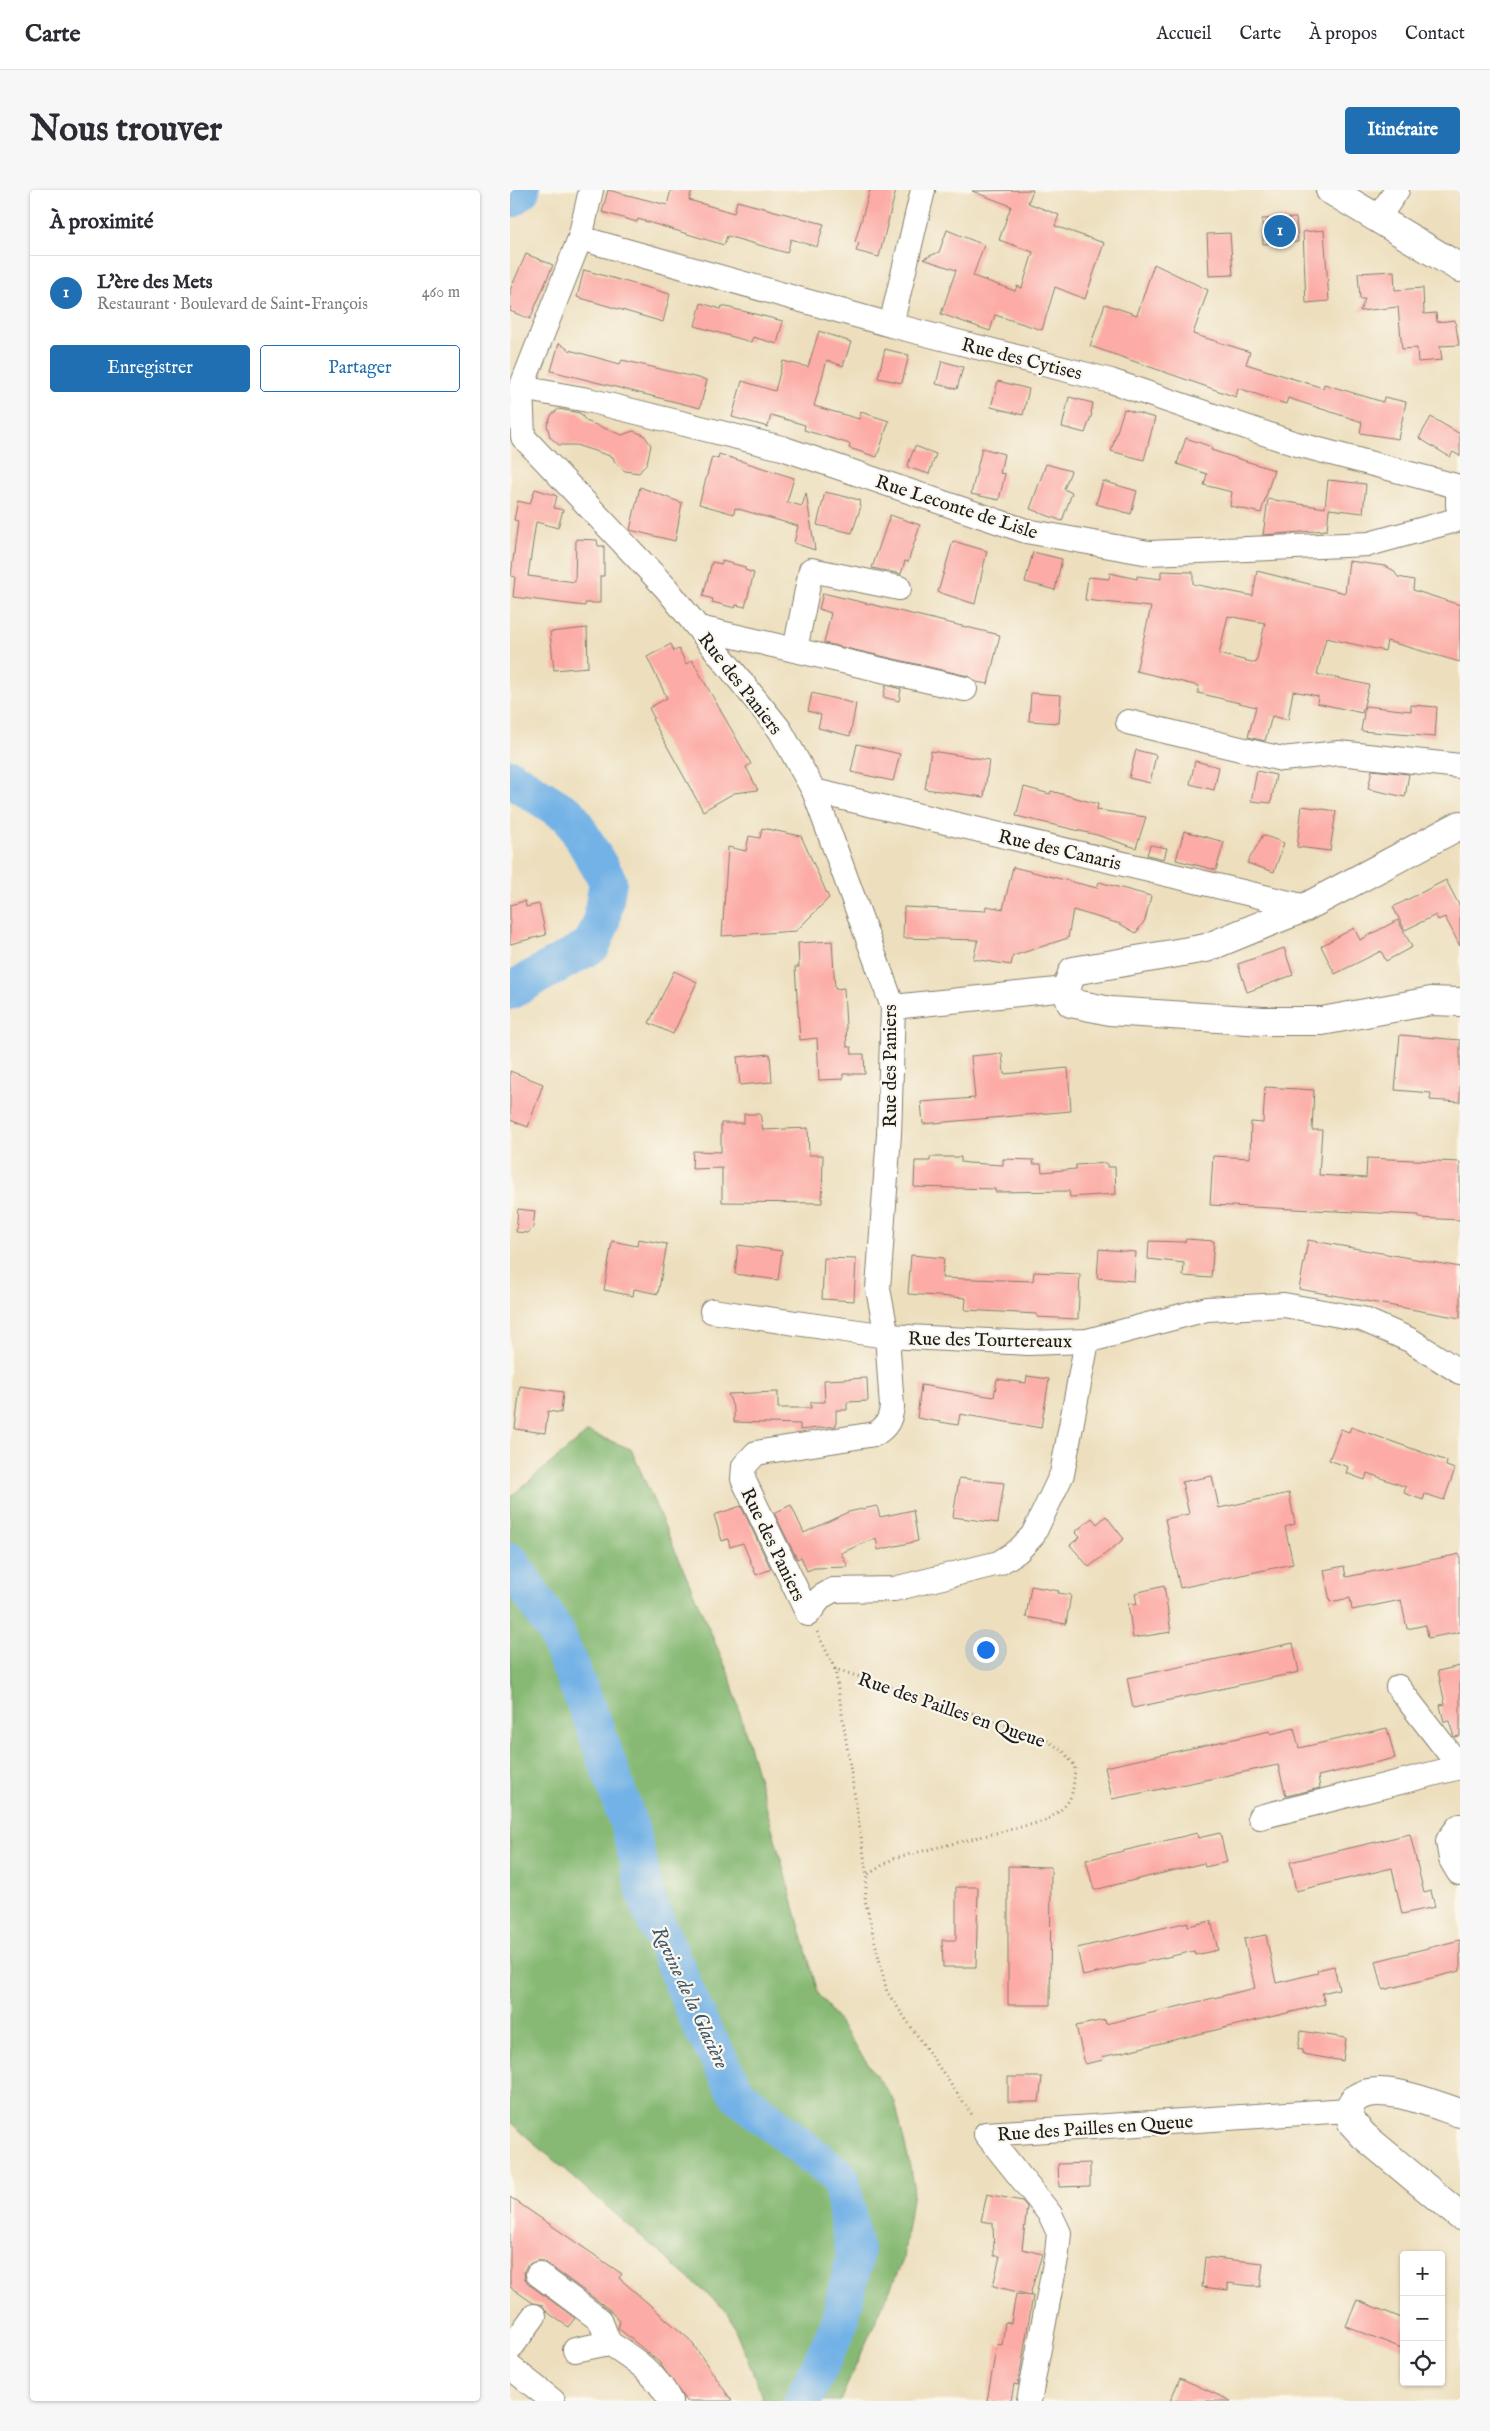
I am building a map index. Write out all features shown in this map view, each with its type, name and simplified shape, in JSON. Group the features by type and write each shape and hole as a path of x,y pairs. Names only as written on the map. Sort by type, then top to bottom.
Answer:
{"main road":[{"path":"1330,190 1460,268"},
{"path":"1460,498 1460,505"},
{"path":"1460,825 1306,907 1206,948 1074,971 1066,989 1071,1003 1110,1011 1263,1022 1322,1021 1431,1001 1460,1002"},
{"path":"1460,1828 1450,1841 1453,1859 1460,1871"},
{"path":"1450,2208 1364,2136 1352,2123 1348,2110 1354,2099 1368,2093 1387,2091 1460,2113"}],"street":[{"path":"521,388 580,238 590,190"},
{"path":"891,325 923,190"},
{"path":"1378,218 1397,190"},
{"name":"Rue des Cytises","path":"580,238 891,325 1110,380 1293,443 1460,488"},
{"name":"Rue Leconte de Lisle","path":"521,388 588,400 782,448 1026,531 1149,553 1369,544 1460,519"},
{"name":"Rue des Paniers","path":"521,388 523,437 666,588 780,730 814,791 892,1007 889,1134 878,1289 887,1336 892,1407 890,1418 885,1428 875,1434 756,1453 744,1466 743,1479 808,1614"},
{"path":"795,650 811,570 899,588"},
{"path":"699,628 965,690"},
{"path":"1128,722 1282,759 1339,753 1460,766"},
{"name":"Rue des Canaris","path":"814,791 1306,907"},
{"path":"892,1007 1066,989"},
{"name":"Rue des Tourtereaux","path":"712,1311 887,1336 1028,1343 1087,1341 1207,1310 1284,1305 1362,1319 1410,1340 1460,1372"},
{"path":"808,1614 821,1597 832,1590 894,1589 999,1563 1018,1551 1033,1535 1062,1474 1087,1341"},
{"path":"1260,1817 1460,1767 1398,1687"},
{"name":"Rue des Pailles en Queue","path":"986,2134 1348,2110"},
{"path":"986,2134 1050,2214 1059,2233 1057,2253 1029,2401"},
{"path":"538,2274 600,2320 609,2342 638,2362 656,2380 670,2401"},
{"path":"510,2349 534,2316"},
{"path":"575,2350 609,2342"},
{"path":"510,2367 553,2401"}],"path":[{"name":"Rue des Pailles en Queue","path":"808,1614 836,1669 867,1875 865,1900 887,1992 986,2134"},
{"name":"Rue des Pailles en Queue","path":"836,1669 958,1708 1043,1738 1063,1751 1075,1766 1073,1794 1062,1810 1045,1820 894,1858 867,1875"}],"green space":[{"path":"588,1432 631,1449 730,1677 818,1993 895,2102 914,2184 903,2260 840,2401 760,2401 763,2397 728,2312 510,2122 510,1497"}],"building":[{"path":"608,190 667,205 671,190 692,190 689,200 734,213 737,201 824,224 817,247 791,239 787,253 727,236 724,245 638,219 637,222 602,212"},
{"path":"870,190 896,190 879,257 856,251 859,243 855,242"},
{"path":"1033,190 1028,203 1059,215 1055,226 1104,243 1085,299 1055,287 1042,330 995,315 990,331 941,314 956,270 923,259 939,252 947,230 984,245 973,276 1015,291 1017,286 1022,288 1033,252 999,240 1011,206 972,191"},
{"path":"1296,218 1298,242 1263,244 1262,219"},
{"path":"1324,230 1329,301 1306,303 1303,232"},
{"path":"1230,233 1233,275 1209,276 1207,234"},
{"path":"526,254 553,265 530,319 510,311 510,290"},
{"path":"1154,264 1208,290 1193,334 1250,352 1246,364 1323,388 1324,384 1383,402 1384,397 1406,402 1398,439 1360,433 1362,422 1288,398 1286,404 1238,388 1236,397 1090,346 1105,304 1137,315"},
{"path":"584,270 670,294 663,322 577,297"},
{"path":"1394,271 1395,290 1423,288 1424,314 1436,313 1437,322 1455,320 1459,345 1440,346 1442,360 1418,362 1417,348 1402,349 1398,307 1360,311 1365,299 1360,299 1358,273"},
{"path":"701,303 721,309 722,306 783,321 777,344 753,337 751,342 695,326"},
{"path":"819,331 851,342 843,366 827,360 814,406 859,419 861,412 889,421 877,457 849,448 850,444 804,430 805,425 771,415 768,427 732,417 742,381 775,391 783,361 808,367"},
{"path":"559,343 569,350 620,364 622,360 707,380 700,408 551,371"},
{"path":"885,349 909,355 902,383 878,378"},
{"path":"942,361 963,367 957,389 936,384"},
{"path":"998,381 1029,389 1023,415 991,407"},
{"path":"1069,397 1093,403 1092,414 1085,433 1062,427"},
{"path":"559,409 580,413 586,421 622,435 633,431 644,435 651,445 647,463 639,473 625,471 615,463 613,457 576,445 559,445 550,437 547,425 552,414"},
{"path":"1124,409 1155,418 1144,460 1111,451"},
{"path":"1431,417 1460,434 1460,456 1453,452 1450,457 1419,438"},
{"path":"1186,438 1212,447 1211,450 1274,470 1261,513 1230,506 1232,492 1204,485 1207,474 1177,464"},
{"path":"915,446 936,454 929,474 907,467"},
{"path":"982,448 1004,454 1000,473 1005,474 999,500 971,494"},
{"path":"719,454 794,478 787,502 802,506 806,493 815,550 794,543 798,526 735,508 734,514 699,504 712,457 718,459"},
{"path":"1046,464 1071,471 1064,489 1072,493 1062,521 1030,509"},
{"path":"1328,480 1366,484 1363,513 1329,509 1327,530 1263,535 1268,499 1325,508"},
{"path":"1103,481 1137,491 1131,514 1096,504"},
{"path":"640,487 682,503 675,541 630,530"},
{"path":"535,489 557,496 554,508 563,510 558,528 536,522 528,576 575,582 576,539 597,540 598,546 604,546 604,576 600,576 600,603 585,603 585,606 513,597 515,577 511,576 518,521 514,520 518,501 530,504"},
{"path":"825,492 860,500 859,505 861,506 852,533 817,525"},
{"path":"890,515 920,525 908,562 905,561 901,574 872,568"},
{"path":"953,541 987,551 975,604 938,592"},
{"path":"1033,552 1062,559 1055,590 1025,582"},
{"path":"722,561 745,567 745,570 754,573 745,607 736,605 735,608 712,602 713,599 703,596 712,562 722,564"},
{"path":"1349,561 1385,566 1393,570 1398,577 1414,580 1413,590 1460,605 1460,662 1387,641 1385,651 1326,638 1317,674 1369,685 1362,713 1317,703 1318,696 1293,691 1288,720 1272,716 1265,741 1248,737 1256,707 1198,693 1199,686 1136,671 1151,607 1085,600 1088,577 1109,579 1110,573 1137,579 1137,576 1161,579 1161,571 1193,572 1193,584 1253,596 1257,571 1345,593","holes":["1228,616 1265,623 1256,663 1219,654"]},
{"path":"823,593 1000,635 988,684 976,682 968,676 824,643 831,613 819,609"},
{"path":"587,628 588,667 554,670 550,632"},
{"path":"671,644 674,651 679,649 686,664 692,660 751,764 746,767 758,790 734,793 703,811 652,719 654,718 649,708 667,698 647,657"},
{"path":"886,685 901,689 899,701 883,697"},
{"path":"812,693 856,704 850,736 818,728 821,715 808,711"},
{"path":"1031,693 1061,695 1059,723 1029,721"},
{"path":"1411,705 1437,707 1435,737 1361,731 1365,706 1411,711"},
{"path":"857,744 900,754 893,781 851,772"},
{"path":"1136,750 1156,755 1150,783 1129,778"},
{"path":"931,751 989,760 984,797 925,789"},
{"path":"1195,761 1219,767 1214,790 1190,784"},
{"path":"1372,770 1409,774 1405,797 1368,789"},
{"path":"1257,771 1276,775 1271,803 1251,801"},
{"path":"1024,787 1050,794 1051,791 1098,804 1097,810 1146,817 1136,848 1097,835 1016,816"},
{"path":"1302,806 1336,811 1330,851 1297,847"},
{"path":"762,828 801,836 829,898 796,931 722,936 728,847 746,851 749,836 760,838"},
{"path":"1184,831 1224,842 1216,870 1176,860"},
{"path":"1263,835 1284,843 1274,872 1247,863"},
{"path":"1150,845 1167,848 1164,859 1147,855"},
{"path":"1013,867 1097,888 1099,882 1151,896 1145,920 1136,933 1120,924 1073,910 1068,938 1013,956 1011,965 973,959 978,940 903,938 904,907 985,911 986,906 1003,909"},
{"path":"1446,880 1460,907 1460,946 1445,917 1438,920 1436,915 1405,930 1393,907"},
{"path":"525,901 526,907 539,904 546,935 510,944 510,905"},
{"path":"1398,920 1412,947 1386,961 1381,951 1335,974 1321,946 1354,928 1360,940"},
{"path":"832,941 835,989 844,988 847,1047 851,1047 852,1054 864,1054 865,1074 843,1074 843,1079 819,1080 817,1038 800,1040 795,967 799,967 798,943"},
{"path":"1284,948 1293,975 1247,992 1238,964"},
{"path":"674,971 697,982 673,1034 649,1023"},
{"path":"1400,1035 1460,1040 1460,1102 1430,1100 1431,1093 1395,1090"},
{"path":"1002,1053 1004,1074 1068,1068 1071,1111 923,1124 921,1102 975,1098 971,1056"},
{"path":"770,1054 772,1082 740,1085 737,1057"},
{"path":"510,1071 543,1084 528,1127 510,1120"},
{"path":"1265,1087 1314,1090 1312,1130 1322,1130 1319,1175 1366,1178 1367,1158 1460,1162 1460,1220 1419,1218 1419,1215 1210,1205 1213,1156 1250,1158 1251,1122 1263,1123"},
{"path":"744,1114 760,1114 763,1130 808,1128 809,1155 823,1155 822,1203 722,1202 722,1168 692,1169 693,1151 721,1152 721,1123 744,1123"},
{"path":"930,1157 961,1157 961,1162 1003,1165 1003,1159 1034,1160 1033,1164 1041,1164 1042,1172 1076,1169 1076,1165 1107,1163 1107,1167 1115,1167 1116,1194 1070,1197 1069,1191 995,1192 995,1189 914,1187 915,1161 930,1161"},
{"path":"518,1209 535,1211 533,1228 528,1233 516,1232"},
{"path":"638,1239 667,1244 658,1294 634,1289 633,1296 604,1290 612,1241 637,1246"},
{"path":"1186,1239 1214,1241 1211,1278 1183,1276 1184,1263 1148,1259 1149,1241 1185,1242"},
{"path":"1308,1240 1460,1267 1460,1318 1299,1289"},
{"path":"738,1245 782,1251 778,1280 735,1274"},
{"path":"1099,1249 1136,1252 1134,1281 1097,1278"},
{"path":"911,1255 944,1258 942,1278 1033,1281 1034,1272 1080,1274 1078,1319 1037,1317 1037,1314 965,1310 966,1298 908,1294"},
{"path":"824,1258 856,1259 854,1301 822,1299"},
{"path":"1027,1376 1049,1379 1041,1428 960,1414 958,1425 917,1418 921,1385 994,1397 997,1379 1026,1383"},
{"path":"867,1378 868,1401 847,1402 847,1410 836,1410 836,1426 800,1430 800,1424 734,1422 734,1410 728,1394 778,1392 778,1408 811,1408 811,1402 825,1402 824,1380"},
{"path":"520,1386 563,1392 561,1413 548,1411 545,1433 515,1429"},
{"path":"1351,1427 1447,1461 1446,1466 1455,1469 1444,1500 1425,1494 1423,1500 1404,1493 1406,1487 1367,1473 1365,1480 1346,1473 1348,1467 1329,1460 1341,1429 1349,1432"},
{"path":"1212,1476 1219,1508 1289,1493 1295,1524 1285,1527 1293,1564 1180,1588 1165,1519 1189,1514 1182,1482"},
{"path":"959,1478 1004,1483 998,1523 953,1517"},
{"path":"791,1505 804,1533 848,1512 877,1506 880,1517 913,1510 918,1541 878,1550 876,1538 841,1553 848,1567 814,1568 807,1571 801,1557 797,1559 774,1513"},
{"path":"741,1506 771,1569 756,1575 743,1543 730,1547 728,1539 722,1541 714,1515"},
{"path":"1106,1516 1124,1539 1089,1567 1070,1545 1080,1537 1075,1532 1092,1518 1097,1524"},
{"path":"1460,1554 1460,1632 1428,1638 1426,1625 1407,1629 1401,1600 1352,1610 1350,1598 1330,1602 1324,1570 1344,1566 1346,1577"},
{"path":"1031,1586 1071,1595 1066,1624 1026,1617"},
{"path":"1164,1586 1171,1632 1133,1638 1128,1603 1137,1605 1135,1593"},
{"path":"1293,1643 1299,1672 1133,1708 1127,1678"},
{"path":"1460,1666 1460,1736 1454,1737 1449,1721 1444,1722 1440,1705 1445,1704 1438,1671"},
{"path":"1294,1728 1299,1748 1387,1728 1395,1758 1318,1776 1320,1788 1286,1796 1278,1765 1112,1799 1105,1767 1270,1731 1271,1734"},
{"path":"1197,1833 1198,1838 1220,1833 1227,1862 1205,1867 1204,1863 1094,1890 1086,1860"},
{"path":"1410,1834 1424,1893 1431,1891 1435,1907 1402,1914 1392,1868 1296,1891 1290,1862"},
{"path":"1008,1866 1051,1867 1050,2005 1008,2005"},
{"path":"956,1887 978,1887 976,1967 943,1967 942,1940 956,1940"},
{"path":"1211,1921 1218,1950 1195,1955 1194,1951 1083,1976 1077,1948 1188,1922 1188,1926"},
{"path":"1266,1935 1276,1983 1318,1973 1317,1970 1334,1966 1339,1989 1322,1993 1325,2004 1102,2057 1103,2060 1085,2064 1076,2026 1105,2020 1106,2024 1255,1988 1244,1939"},
{"path":"1460,1940 1460,1971 1383,1990 1376,1961"},
{"path":"1301,2031 1346,2038 1343,2061 1303,2054 1303,2050 1298,2049"},
{"path":"1008,2077 1042,2077 1039,2102 1008,2102"},
{"path":"1090,2163 1090,2186 1059,2187 1058,2164"},
{"path":"987,2194 1022,2201 1027,2207 1022,2249 1042,2254 1030,2295 993,2286 1000,2256 994,2256 993,2223 981,2221"},
{"path":"510,2197 622,2274 619,2278 690,2340 732,2401 686,2401 659,2362 618,2328 620,2322 609,2309 546,2263 539,2260 527,2265 524,2272 525,2279 530,2285 575,2318 568,2327 547,2312 542,2305 533,2303 510,2287"},
{"path":"1205,2257 1263,2263 1260,2287 1228,2283 1228,2290 1202,2287"},
{"path":"1016,2294 1033,2296 1018,2385 1014,2384 1011,2401 987,2401 997,2344 1002,2345 1005,2322 1011,2323"},
{"path":"1357,2300 1400,2317 1400,2347 1346,2326"},
{"path":"1180,2378 1231,2401 1170,2401"}],"waterway":[{"name":"Ravine de la Glacière","path":"510,199 521,190"},
{"name":"Ravine de la Glacière","path":"510,778 570,816 608,881 601,923 592,945 510,991"},
{"name":"Ravine de la Glacière","path":"510,1561 555,1631 593,1722 630,1828 648,1903 700,2024 738,2095 841,2179 855,2255 838,2327 803,2401"}],"place":[{"name":"L'ère des Mets","path":"1280,231"}]}
